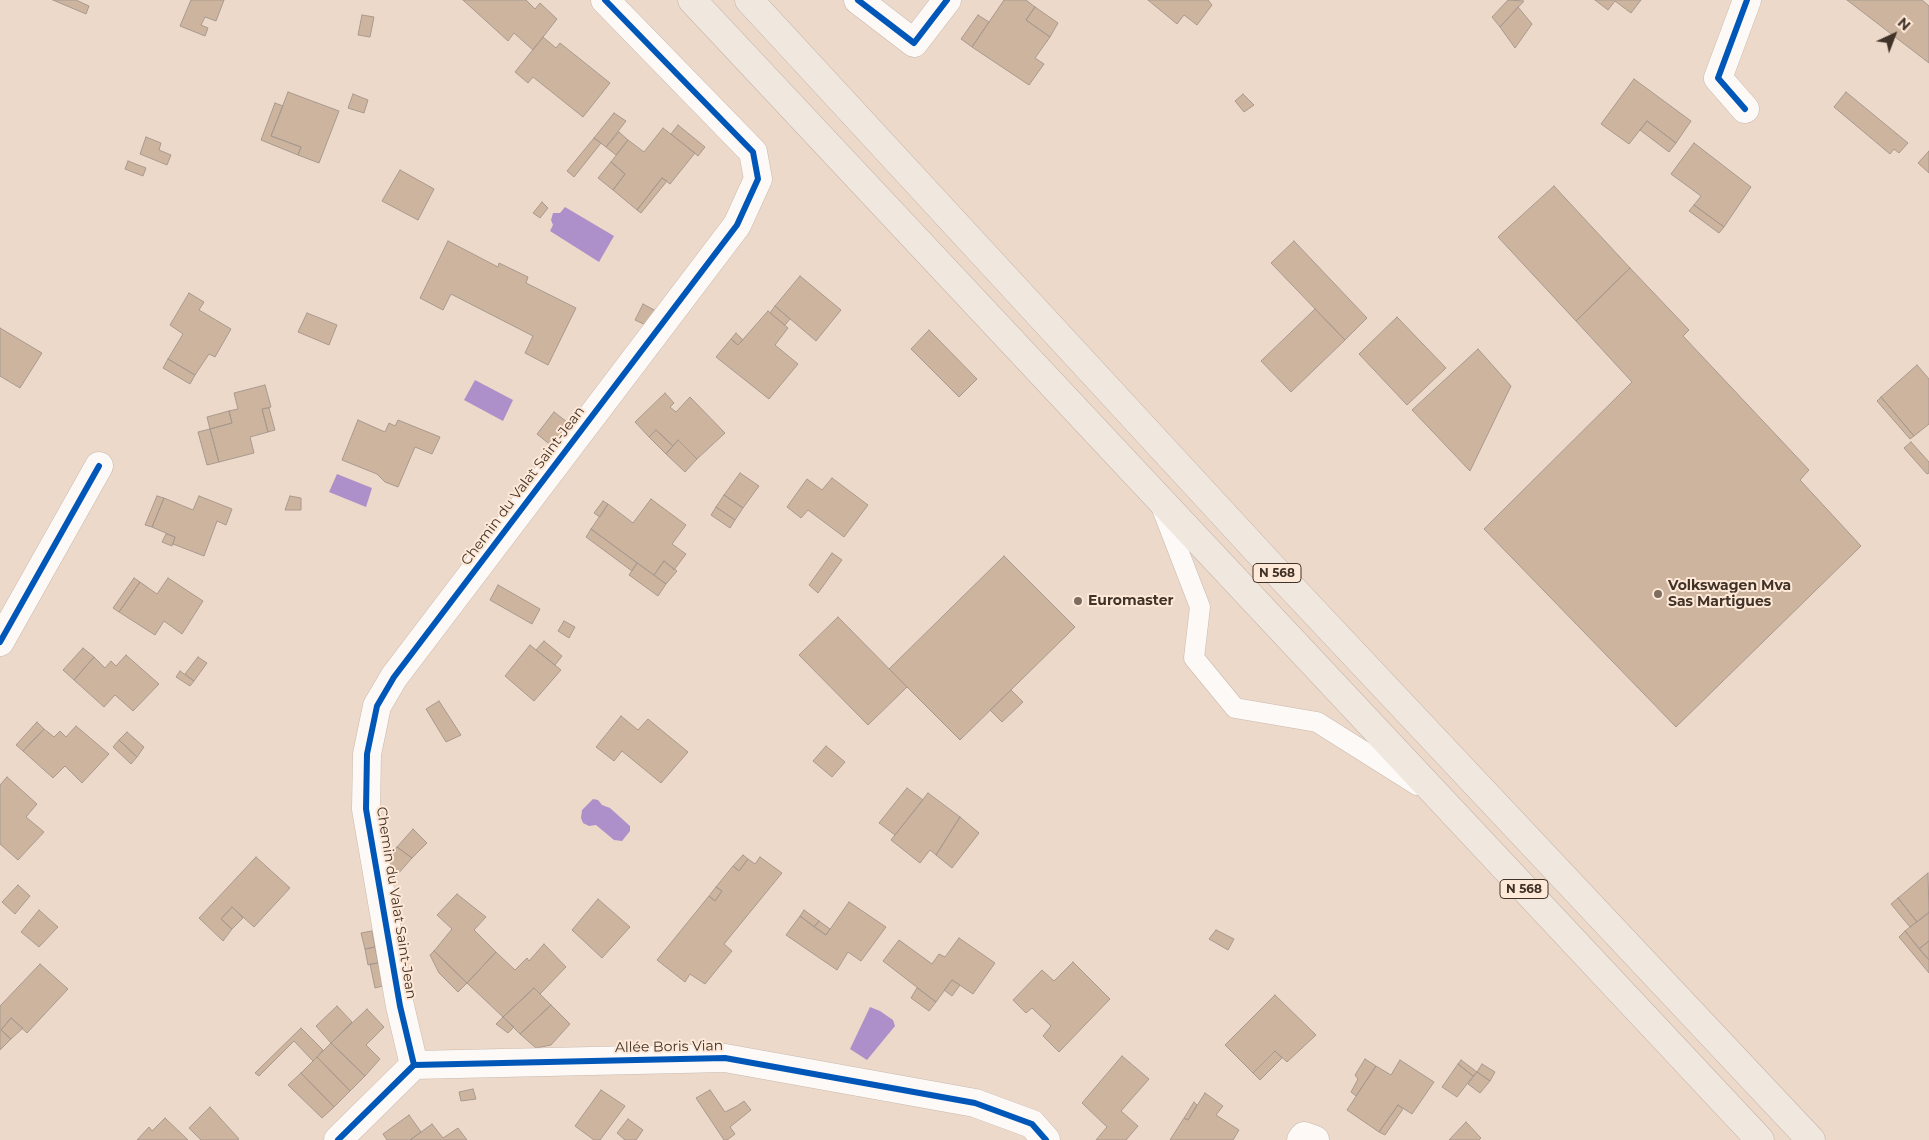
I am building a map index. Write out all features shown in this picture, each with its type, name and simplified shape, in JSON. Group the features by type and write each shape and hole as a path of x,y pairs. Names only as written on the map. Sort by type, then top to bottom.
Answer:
{"highway":[{"name":"N 568","path":"692,0 1760,1140"},
{"name":"N 568","path":"749,0 1281,576 1811,1140"}],"street":[{"name":"Chemin du Valat Saint-Jean","path":"414,1065 400,1006 366,810 367,754 377,706 394,677 737,225 758,179 753,152 605,0"},
{"path":"858,0 914,43 946,0"},
{"path":"1745,109 1718,78 1747,0"},
{"path":"0,642 99,466"},
{"name":"Allée Boris Vian","path":"414,1065 726,1058 975,1103 1032,1124 1046,1140"},
{"path":"338,1140 414,1065"},
{"path":"1301,1140 1304,1136 1316,1140"}],"lane":[{"path":"1157,497 1200,608 1194,658 1236,708 1317,722 1440,799"}],"shaded area":[{"path":"565,207 614,236 599,262 550,231 553,225 551,220 553,213 560,213"},
{"path":"475,380 513,400 503,421 464,400"},
{"path":"337,474 372,488 366,507 329,492"},
{"path":"593,799 610,808 630,826 630,831 622,841 614,840 596,825 589,826 583,823 581,818 582,810"},
{"path":"870,1007 893,1020 895,1026 867,1060 850,1049"}],"building":[{"path":"53,0 76,0 89,6 86,14"},
{"path":"191,0 224,0 216,21 205,17 201,25 208,28 205,36 180,26"},
{"path":"463,0 526,0 535,9 540,3 557,19 533,50 514,33 508,41"},
{"path":"1004,0 1026,0 1035,7 1026,20 1050,37 1035,58 1044,64 1029,85 972,47"},
{"path":"1148,0 1208,0 1212,5 1197,25 1184,15 1177,24"},
{"path":"1508,0 1524,1 1500,27 1492,17"},
{"path":"1595,0 1641,0 1631,13 1615,1 1608,10"},
{"path":"1847,0 1922,0 1929,6 1929,63"},
{"path":"1035,7 1058,23 1050,37 1026,20"},
{"path":"1518,7 1532,24 1515,48 1500,27"},
{"path":"362,15 374,17 370,37 358,35"},
{"path":"978,15 989,22 972,47 961,39"},
{"path":"543,37 556,48 560,43 610,83 583,117 533,77 528,83 515,72"},
{"path":"1634,79 1691,121 1676,143 1647,121 1629,144 1601,124"},
{"path":"288,92 339,111 319,163 298,155 301,147 271,136"},
{"path":"1846,92 1908,143 1899,153 1894,149 1890,154 1834,107"},
{"path":"353,94 368,100 364,113 348,108"},
{"path":"1243,94 1254,105 1244,112 1235,101"},
{"path":"275,103 283,106 271,136 301,147 298,155 261,140"},
{"path":"614,113 626,121 606,147 594,138"},
{"path":"1647,121 1676,143 1669,152 1640,130"},
{"path":"678,125 705,147 698,156 671,134"},
{"path":"663,128 695,153 670,184 662,178 637,210 613,190 625,174 611,162 628,140 644,152"},
{"path":"619,132 628,140 616,155 606,147"},
{"path":"146,137 161,143 159,150 171,155 167,165 140,154"},
{"path":"594,138 601,143 574,177 567,171"},
{"path":"1694,143 1751,187 1724,227 1694,205 1701,196 1671,174"},
{"path":"1929,151 1929,173 1918,163"},
{"path":"128,161 146,168 143,176 125,169"},
{"path":"611,162 625,174 613,190 598,178"},
{"path":"400,170 434,189 418,220 382,201"},
{"path":"662,178 667,181 641,213 637,210"},
{"path":"1554,186 1630,268 1576,321 1498,237"},
{"path":"542,202 548,208 540,218 533,213"},
{"path":"1694,205 1724,227 1719,233 1689,211"},
{"path":"448,241 498,267 499,263 528,277 526,283 576,308 548,365 525,353 533,336 451,294 443,310 420,298"},
{"path":"1294,241 1367,318 1345,340 1271,263"},
{"path":"1630,268 1689,330 1683,336 1809,470 1800,480 1861,546 1676,727 1484,529 1632,382 1576,321"},
{"path":"800,276 841,310 816,341 775,306"},
{"path":"189,293 204,302 199,310 231,329 215,357 209,354 195,375 168,359 183,334 170,325"},
{"path":"643,304 658,312 648,326 635,320"},
{"path":"775,306 790,319 785,325 770,313"},
{"path":"1315,309 1345,340 1291,392 1261,361"},
{"path":"768,311 788,328 775,345 798,364 769,399 716,357 731,339 738,345"},
{"path":"307,313 337,325 329,345 298,332"},
{"path":"1397,317 1446,368 1407,405 1359,354"},
{"path":"0,328 42,353 20,388 0,376"},
{"path":"929,330 977,379 959,397 911,349"},
{"path":"736,333 743,340 738,345 731,339"},
{"path":"1478,349 1511,386 1470,471 1412,410"},
{"path":"168,359 195,375 190,384 163,368"},
{"path":"1917,365 1929,379 1929,424 1914,436 1881,397"},
{"path":"265,385 271,407 262,409 268,432 250,437 254,453 219,462 210,429 232,423 229,411 238,409 234,393"},
{"path":"665,393 674,403 670,407 676,412 690,397 725,433 697,459 678,440 673,446 656,430 649,437 635,422"},
{"path":"1881,397 1914,436 1910,439 1877,401"},
{"path":"269,408 275,430 268,432 262,409"},
{"path":"229,411 232,423 210,429 207,417"},
{"path":"554,412 571,425 553,447 537,434"},
{"path":"358,420 385,432 389,423 395,426 398,420 440,437 432,454 415,447 398,487 385,482 377,474 342,460"},
{"path":"210,429 219,462 207,465 198,432"},
{"path":"656,430 673,446 666,454 649,437"},
{"path":"678,440 697,459 685,472 666,454"},
{"path":"1911,442 1929,462 1929,473 1927,474 1904,448"},
{"path":"740,473 759,486 743,508 724,495"},
{"path":"832,478 868,505 844,537 808,510 801,518 787,507 807,479 822,490"},
{"path":"724,495 743,508 735,520 716,507"},
{"path":"157,496 164,498 152,527 145,525"},
{"path":"199,496 232,509 226,525 217,521 204,556 173,544 175,537 152,527 164,498 193,510"},
{"path":"290,496 301,498 301,510 285,510"},
{"path":"651,499 686,525 672,544 686,554 674,570 664,561 654,575 591,529 608,504 633,523"},
{"path":"603,501 608,504 600,517 594,513"},
{"path":"716,507 735,520 730,528 711,515"},
{"path":"591,529 637,563 632,571 586,537"},
{"path":"166,534 175,537 172,546 162,542"},
{"path":"832,553 842,560 818,593 809,585"},
{"path":"1004,556 1075,627 960,740 889,669"},
{"path":"664,561 677,571 666,584 654,575"},
{"path":"637,563 666,584 658,596 629,575"},
{"path":"134,578 140,582 119,612 113,608"},
{"path":"168,578 203,601 182,634 164,621 155,635 119,612 140,582 157,594"},
{"path":"498,585 540,609 532,624 490,600"},
{"path":"838,617 907,687 868,725 799,655"},
{"path":"564,621 575,627 569,638 558,631"},
{"path":"544,641 562,656 555,665 536,650"},
{"path":"530,645 561,670 534,701 505,676"},
{"path":"83,648 94,657 74,680 63,670"},
{"path":"126,655 159,684 133,711 115,695 104,707 74,680 94,657 105,668 111,661 116,666"},
{"path":"198,657 207,663 194,681 185,674"},
{"path":"180,671 194,681 190,686 176,677"},
{"path":"1011,690 1023,702 1002,722 990,710"},
{"path":"439,701 461,735 446,742 426,709"},
{"path":"621,716 638,730 648,719 688,752 661,783 622,751 614,761 596,747"},
{"path":"37,722 44,729 23,751 16,745"},
{"path":"76,726 109,754 82,783 65,766 53,778 23,751 44,729 54,737 60,731 66,737"},
{"path":"127,732 144,747 137,757 119,740"},
{"path":"119,740 137,757 131,764 113,747"},
{"path":"826,746 845,762 832,777 813,761"},
{"path":"7,777 37,804 26,817 44,832 18,860 0,844 0,785"},
{"path":"907,788 923,800 895,835 879,823"},
{"path":"928,793 960,817 936,855 930,850 920,863 891,840"},
{"path":"960,817 979,833 952,868 936,855"},
{"path":"413,829 427,843 412,858 397,847"},
{"path":"397,847 412,858 389,884 383,863"},
{"path":"743,855 748,859 739,871 733,866"},
{"path":"256,857 290,888 254,927 232,907 221,919 232,929 223,941 199,918"},
{"path":"760,857 782,873 724,944 732,951 705,984 690,974 685,982 657,960 709,896 715,901 722,891 716,887 733,866 739,871 748,859 755,864"},
{"path":"1928,873 1929,913 1917,922 1898,898"},
{"path":"18,885 30,896 15,914 2,902"},
{"path":"716,887 722,891 715,901 709,896"},
{"path":"457,894 486,917 474,930 496,952 467,983 434,951 452,929 437,915"},
{"path":"1898,898 1917,922 1910,927 1891,904"},
{"path":"598,899 630,927 602,958 572,930"},
{"path":"849,902 886,927 861,961 848,952 837,970 786,935 800,916 826,935"},
{"path":"232,907 243,918 232,929 221,919"},
{"path":"39,910 58,927 39,947 21,932"},
{"path":"804,910 819,921 814,927 800,916"},
{"path":"1929,912 1929,941 1919,949 1905,931"},
{"path":"819,921 830,929 826,935 814,927"},
{"path":"1216,930 1234,939 1228,950 1209,939"},
{"path":"372,931 375,947 365,949 361,933"},
{"path":"1905,931 1929,960 1929,973 1899,937"},
{"path":"959,938 995,963 973,994 952,980 936,1002 883,961 899,940 932,964 939,954 945,957"},
{"path":"1929,941 1929,960 1919,949"},
{"path":"544,944 566,967 540,994 534,988 503,1017 467,983 496,952 515,970 527,958 529,961"},
{"path":"375,947 378,963 368,965 365,949"},
{"path":"434,951 467,983 458,992 439,973 430,955"},
{"path":"1073,962 1110,999 1059,1052 1043,1036 1051,1026 1032,1008 1026,1013 1013,1000 1042,970 1054,981"},
{"path":"378,963 383,986 375,988 370,964"},
{"path":"40,964 68,989 27,1033 11,1018 1,1030 11,1039 0,1050 0,1006"},
{"path":"952,980 960,985 952,996 944,990"},
{"path":"534,988 551,1005 520,1034 503,1017"},
{"path":"917,988 936,1002 929,1011 911,998"},
{"path":"1275,995 1316,1035 1287,1062 1275,1051 1253,1073 1225,1045"},
{"path":"551,1005 570,1024 551,1045 536,1048 520,1034"},
{"path":"337,1006 352,1022 331,1043 316,1026"},
{"path":"367,1009 384,1027 366,1045 380,1059 365,1076 331,1043"},
{"path":"503,1017 514,1027 508,1033 496,1024"},
{"path":"11,1018 23,1028 11,1039 1,1030"},
{"path":"301,1028 323,1050 313,1061 294,1041 259,1076 255,1073"},
{"path":"331,1043 365,1076 350,1091 317,1057"},
{"path":"1275,1051 1282,1058 1260,1080 1253,1073"},
{"path":"1122,1056 1149,1079 1121,1111 1138,1126 1126,1140 1096,1140 1107,1127 1082,1103"},
{"path":"317,1057 350,1091 334,1107 301,1073"},
{"path":"1365,1059 1376,1066 1356,1096 1351,1092 1358,1079 1355,1075"},
{"path":"1400,1060 1434,1082 1412,1114 1398,1105 1379,1132 1347,1110 1376,1066 1391,1075"},
{"path":"1461,1060 1477,1072 1473,1076 1458,1064"},
{"path":"1458,1064 1473,1076 1457,1097 1442,1087"},
{"path":"1482,1064 1495,1072 1490,1081 1477,1072"},
{"path":"1477,1072 1490,1081 1480,1093 1468,1084"},
{"path":"301,1073 334,1107 322,1118 288,1085"},
{"path":"473,1089 476,1099 461,1101 459,1092"},
{"path":"601,1090 625,1106 600,1140 594,1140 575,1126"},
{"path":"710,1090 725,1112 744,1101 751,1110 730,1127 735,1134 727,1140 724,1140 696,1098"},
{"path":"1205,1093 1223,1106 1216,1115 1239,1130 1233,1140 1170,1140 1184,1118 1188,1120"},
{"path":"1194,1102 1197,1105 1188,1120 1184,1118"},
{"path":"1398,1105 1403,1109 1385,1135 1379,1132"},
{"path":"210,1107 239,1139 201,1140 189,1128"},
{"path":"409,1115 421,1132 410,1140 387,1140 383,1134"},
{"path":"165,1118 188,1140 137,1140 149,1127 152,1131"},
{"path":"628,1119 643,1130 636,1140 625,1140 617,1133"},
{"path":"1466,1122 1481,1138 1479,1140 1449,1140"},
{"path":"432,1124 443,1138 458,1128 467,1140 410,1140"}],"cycle path":[{"path":"414,1065 400,1006 366,809 367,754 377,706 394,677 737,225 758,179 753,152 605,0"},
{"path":"858,0 914,43 947,0"},
{"path":"1745,109 1718,78 1747,0"},
{"path":"0,642 99,466"},
{"path":"338,1140 414,1065 725,1058 975,1103 1032,1124 1046,1140"}],"place":[{"name":"Volkswagen Mva Sas Martigues","path":"1658,594"},
{"name":"Euromaster","path":"1078,601"}]}
